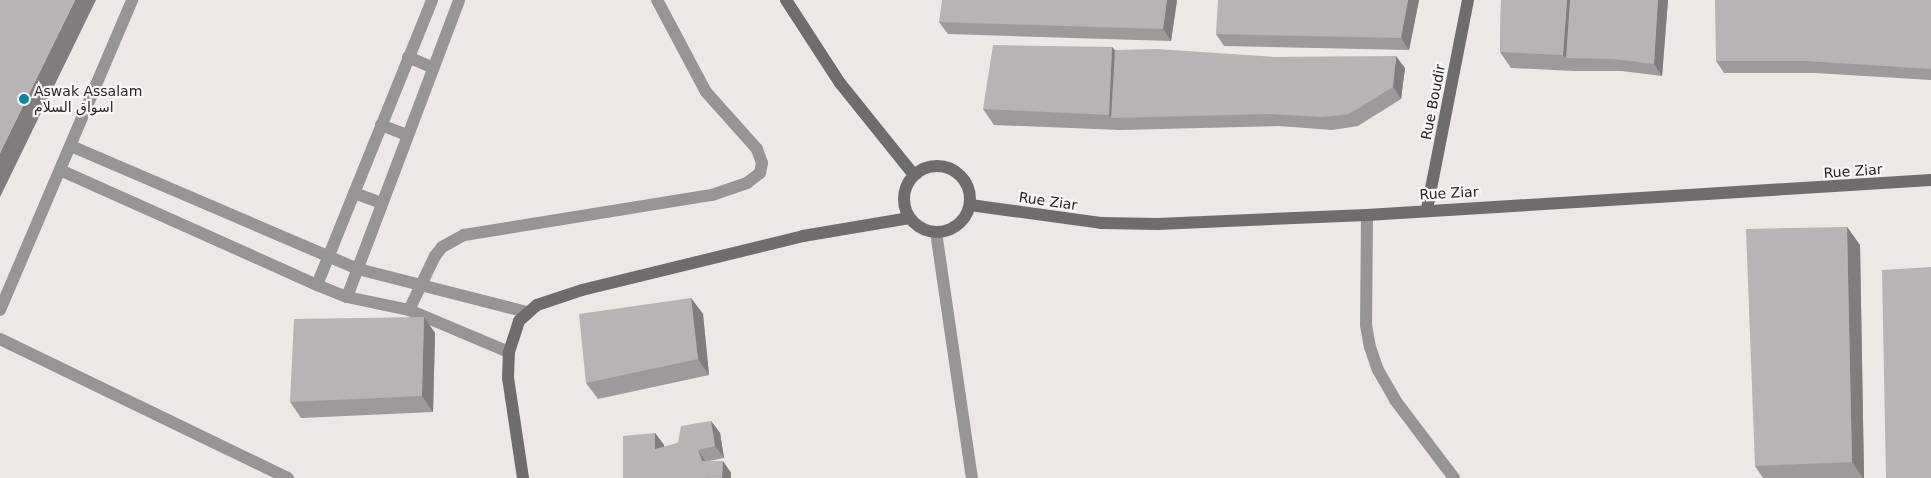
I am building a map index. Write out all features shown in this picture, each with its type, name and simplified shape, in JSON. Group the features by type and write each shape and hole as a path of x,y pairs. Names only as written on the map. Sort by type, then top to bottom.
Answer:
{"main road":[{"path":"786,0 840,82 914,175"},
{"name":"Rue Boudir","path":"1428,209 1468,0"},
{"path":"929,166 953,170 969,189 970,205 958,225 936,232 926,231 909,218 904,196 914,175 929,166"},
{"name":"Rue Ziar","path":"970,205 1101,223 1367,215 1428,209 1931,180"},
{"path":"523,478 508,378 509,352 514,332 527,312 550,299 582,290 803,236 909,218"}],"street":[{"path":"0,310 132,0"},
{"path":"316,285 330,257 432,0"},
{"path":"347,297 432,67 459,0"},
{"path":"409,310 442,247 464,235 712,195 747,182 760,173 762,163 758,149 706,92 657,0"},
{"path":"408,57 432,67"},
{"path":"381,125 407,135"},
{"path":"71,146 358,269 527,312"},
{"path":"60,170 316,285 347,297 409,310 509,352"},
{"path":"354,193 381,203"},
{"path":"1367,215 1366,325 1370,348 1378,370 1395,400 1454,478"},
{"path":"936,232 972,478"},
{"path":"0,339 288,478"}],"building":[{"name":"Aswak Assalam اسواق السلام","path":"0,0 75,0 0,153"},
{"path":"942,0 1167,0 1163,29 939,22"},
{"path":"1218,0 1408,0 1401,38 1216,34"},
{"path":"1501,0 1567,0 1563,55 1500,52"},
{"path":"1570,0 1658,0 1654,64 1613,59 1566,58"},
{"path":"1715,0 1931,0 1931,69 1806,61 1716,61"},
{"path":"993,45 1112,47 1109,115 983,109"},
{"path":"1156,49 1275,57 1396,56 1393,87 1349,114 1323,117 1270,114 1111,118 1115,50"},
{"path":"1847,227 1852,462 1755,466 1746,229"},
{"path":"1931,267 1931,478 1886,478 1882,270"},
{"path":"691,298 698,359 586,383 579,314"},
{"path":"424,317 422,396 290,402 294,319"},
{"path":"711,421 715,446 698,450 702,461 723,461 722,478 720,476 704,478 623,478 623,436 655,433 655,449 678,443 681,426"},
{"path":"720,476 720,478 704,478"}],"place":[{"name":"Aswak Assalam اسواق السلام","path":"24,99"}]}
